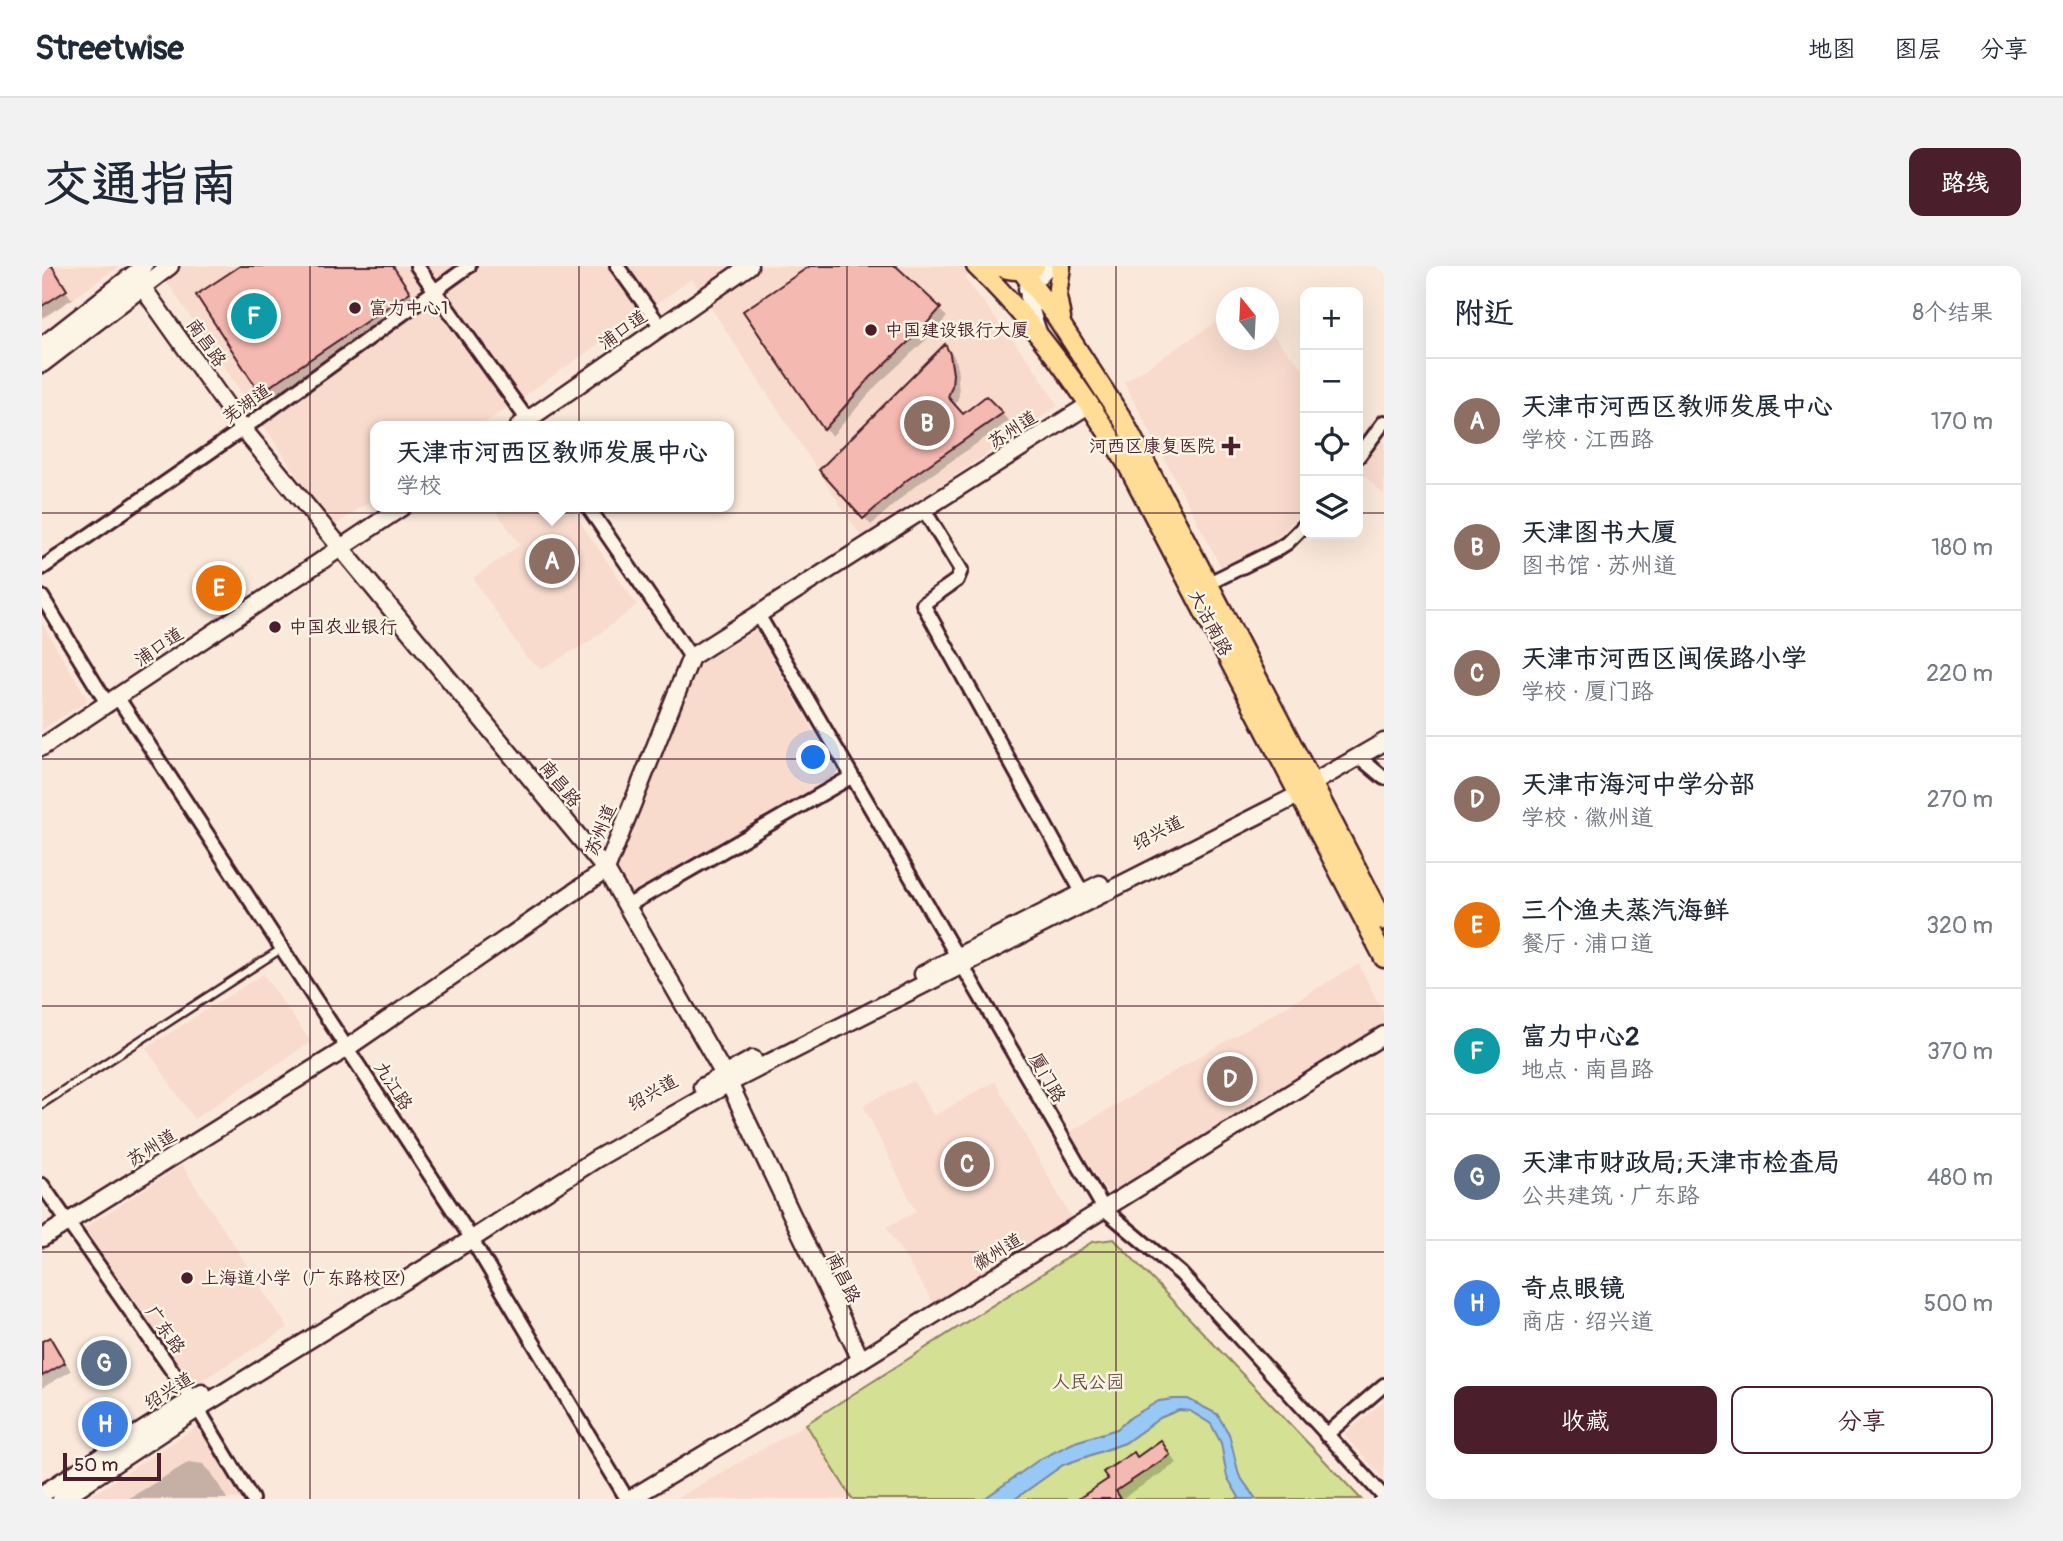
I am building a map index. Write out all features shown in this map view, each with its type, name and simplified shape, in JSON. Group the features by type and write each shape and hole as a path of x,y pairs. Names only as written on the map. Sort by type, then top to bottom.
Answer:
{"main road":[{"name":"大沽南路","path":"976,266 1013,303 1090,404 1201,587"},
{"path":"1060,266 1057,296 1064,328"},
{"name":"大沽南路","path":"1025,271 1123,420 1201,587 1303,788 1384,958"},
{"name":"大沽南路","path":"1303,788 1384,921"}],"street":[{"path":"42,346 137,274 170,266"},
{"path":"417,266 524,421"},
{"name":"芜湖道","path":"42,568 243,429 469,266"},
{"path":"617,266 661,327"},
{"name":"浦口道","path":"530,421 750,266"},
{"path":"996,286 1025,271"},
{"path":"1013,303 1025,271"},
{"path":"1025,271 1032,314 1041,338"},
{"path":"42,364 137,274"},
{"name":"南昌路","path":"137,274 243,429 606,870 726,1078 861,1360"},
{"name":"苏州道","path":"42,1238 347,1048 606,870 691,657 1090,404"},
{"path":"1363,450 1384,422"},
{"path":"924,510 961,570 957,580 923,604 1082,892"},
{"name":"浦口道","path":"42,747 394,512"},
{"path":"591,512 691,657"},
{"path":"1201,587 1276,550 1300,530"},
{"name":"九江路","path":"42,597 282,949 469,1235 629,1499"},
{"name":"厦门路","path":"759,616 1104,1209 1181,1274 1384,1497"},
{"name":"绍兴道","path":"42,1494 469,1235 589,1153 844,1015 958,962 1303,788 1384,742"},
{"path":"1359,757 1384,778"},
{"path":"626,906 851,777"},
{"name":"绍兴道","path":"958,962 1082,892 1303,788"},
{"name":"徽州道","path":"629,1499 861,1360 1384,1035"},
{"name":"广东路","path":"42,1185 194,1404 252,1499"},
{"path":"1326,1435 1384,1385"},
{"name":"绍兴道","path":"61,1499 194,1404"}],"lane":[{"path":"42,1104 282,949"}],"shaded area":[{"path":"42,266 120,266 42,320"},
{"path":"156,266 977,266 965,279 1034,367 1058,406 862,538 692,279 488,421 370,421 370,501 332,527"},
{"name":"河西区康复医院","path":"1216,322 1216,350 1279,350 1279,342 1300,365 1300,514 1273,541 1221,567 1124,382"},
{"path":"1384,436 1384,495 1363,474 1363,467"},
{"path":"497,512 573,512 637,605 589,642 541,669 526,657 473,578 520,545"},
{"path":"42,623 88,700 42,730"},
{"path":"756,630 839,776 628,894 613,869 698,665"},
{"path":"1359,964 1384,1014 1384,1027 1110,1197 1069,1132"},
{"path":"263,974 311,1042 194,1119 146,1048"},
{"path":"914,1081 934,1116 995,1081 1073,1221 936,1307 886,1227 916,1212 863,1105"},
{"name":"上海道小学（广东路校区）","path":"182,1165 288,1328 194,1385 84,1228"},
{"path":"1384,1401 1384,1479 1344,1435"},
{"path":"806,1424 852,1499 676,1499"},
{"path":"198,1426 241,1499 86,1499"}],"green space":[{"name":"人民公园","path":"1114,1239 1361,1499 852,1499 806,1424 1092,1242"}],"water":[{"path":"1188,1399 1217,1414 1229,1434 1239,1475 1256,1499 1240,1499 1227,1477 1221,1443 1211,1424 1190,1411 1179,1410 1160,1418 1125,1443 1063,1465 1015,1499 984,1499 1040,1459 1075,1442 1117,1429 1131,1417 1159,1401"}],"building":[{"path":"42,266 52,266 67,290 42,306"},
{"path":"240,266 393,266 410,292 260,393 196,295"},
{"path":"810,266 896,266 941,308 870,378 824,430 743,311"},
{"path":"945,344 950,354 953,374 948,397 963,414 986,396 1003,413 907,480 863,519 819,470"},
{"path":"50,1337 65,1363 42,1376 42,1341"},
{"path":"1161,1440 1170,1455 1116,1491 1121,1499 1078,1499 1108,1479 1103,1472 1134,1452 1137,1457"}],"place":[{"name":"富力中心1","path":"355,308"},
{"name":"富力中心2","path":"254,316"},
{"name":"中国建设银行大厦","path":"871,330"},
{"name":"天津图书大厦","path":"927,423"},
{"name":"河西区康复医院","path":"1231,446"},
{"name":"天津市河西区教师发展中心","path":"552,561"},
{"name":"三个渔夫蒸汽海鲜","path":"219,588"},
{"name":"中国农业银行","path":"275,627"},
{"name":"天津市海河中学分部","path":"1230,1079"},
{"name":"天津市河西区闽侯路小学","path":"967,1164"},
{"name":"上海道小学（广东路校区）","path":"187,1278"},
{"name":"天津市财政局;天津市检查局","path":"104,1363"},
{"name":"奇点眼镜","path":"105,1424"}]}
